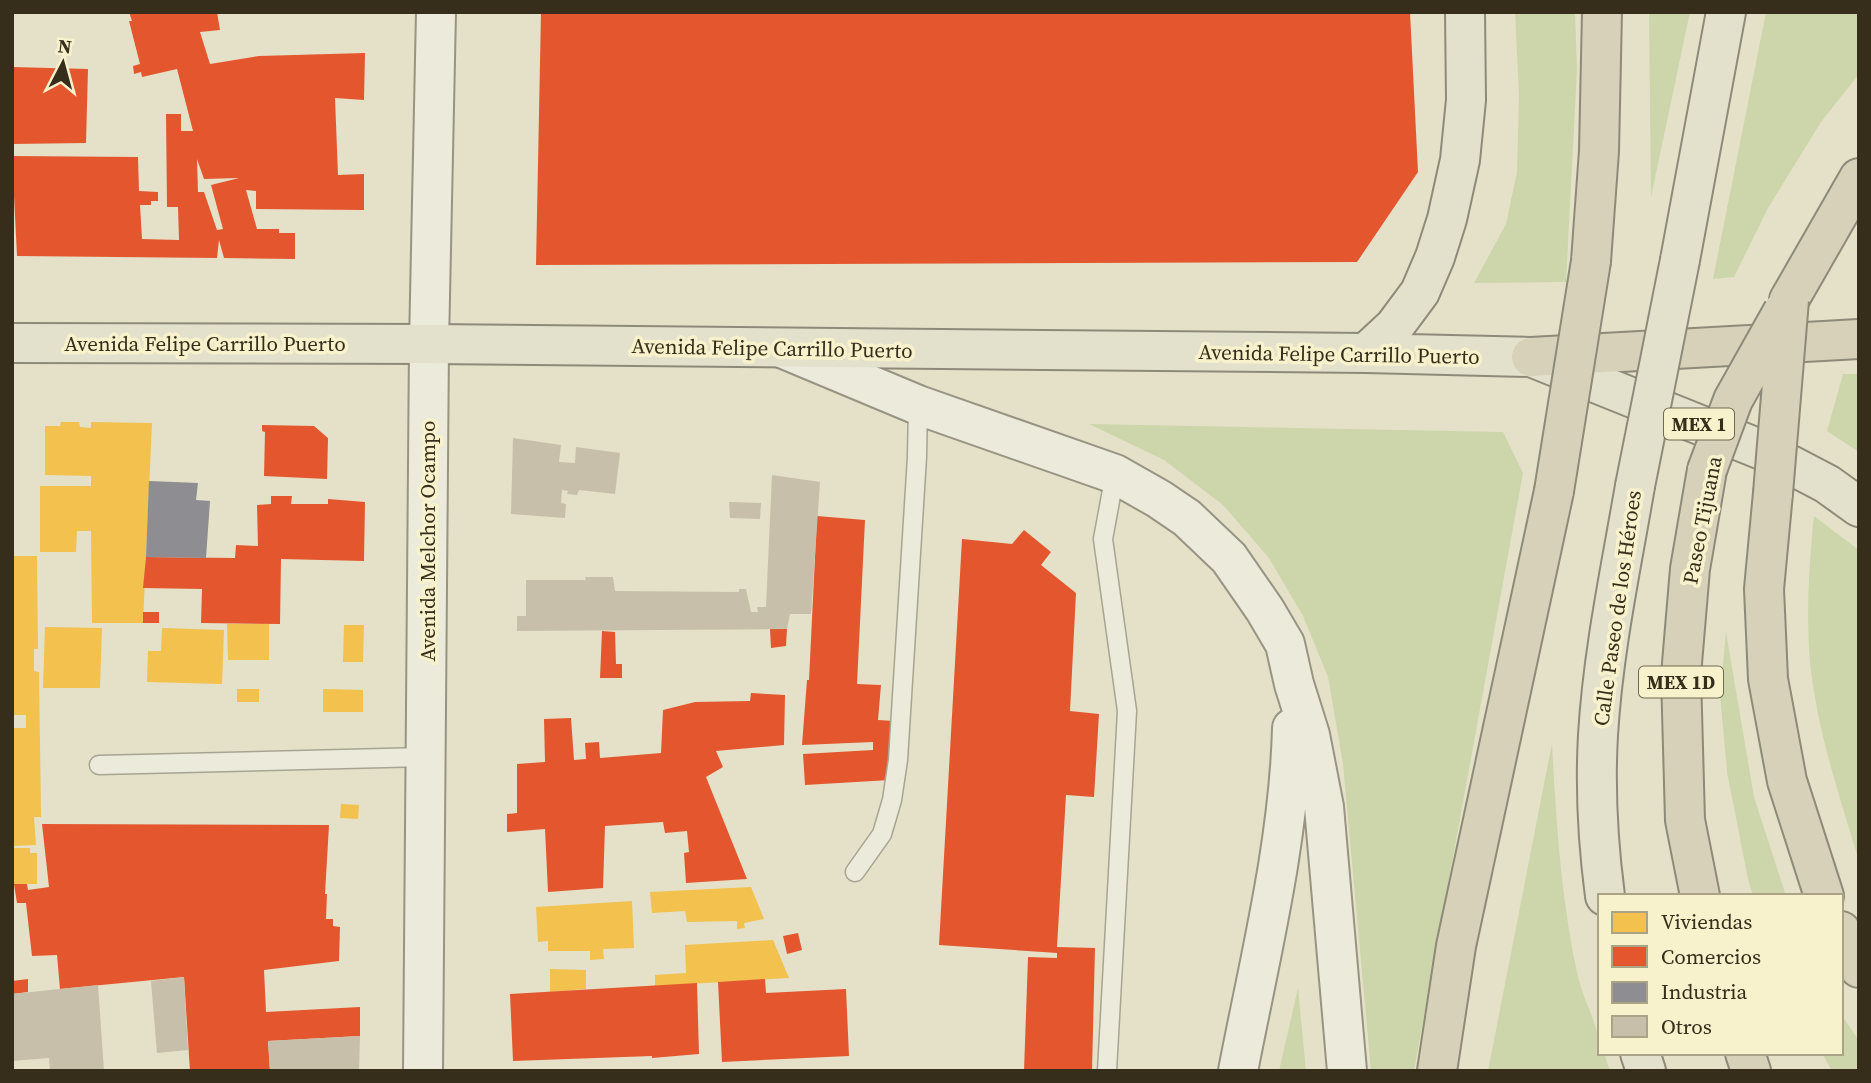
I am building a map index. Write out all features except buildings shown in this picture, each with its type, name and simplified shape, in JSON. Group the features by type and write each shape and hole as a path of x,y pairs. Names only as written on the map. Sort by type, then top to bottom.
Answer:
{"highway":[{"path":"1437,1071 1456,946 1554,491 1591,261 1600,152 1602,12"},
{"name":"Paseo Tijuana","path":"1700,894 1685,820 1681,675 1690,569 1707,470 1732,400 1859,178"},
{"path":"1789,300 1764,589 1768,679 1787,781 1823,894"},
{"path":"1531,357 1859,339"},
{"path":"1843,936 1859,968"}],"main road":[{"name":"Avenida Melchor Ocampo","path":"423,1071 429,344 436,12"},
{"path":"1366,353 1394,327 1420,292 1447,219 1460,160 1466,100 1465,12"},
{"name":"Calle Paseo de los Héroes","path":"1605,894 1597,826 1598,735 1607,654 1635,485 1726,12"},
{"name":"Avenida Felipe Carrillo Puerto","path":"12,343 429,344 1531,357"},
{"path":"784,349 918,405 1115,474 1187,518 1229,558 1285,644 1310,734 1324,807 1347,1071"},
{"name":"MEX 1","path":"1531,357 1762,450 1827,484 1859,507"},
{"path":"1238,1071 1282,847 1291,779 1294,684"}],"lane":[{"path":"855,872 882,834 894,786 917,457 918,405"},
{"path":"1107,1071 1127,711 1103,539 1115,474"},
{"path":"99,765 425,757"}],"green space":[{"path":"1515,12 1575,12 1577,70 1566,282 1474,283 1506,224 1517,172 1519,95"},
{"path":"1649,12 1690,12 1651,197"},
{"path":"1766,12 1859,12 1859,74 1821,122 1768,208 1734,277 1713,279"},
{"path":"1843,374 1859,374 1859,452 1827,431"},
{"path":"1089,424 1503,432 1523,473 1414,1071 1371,1071 1343,764 1328,677 1303,616 1269,558 1223,505 1164,460"},
{"path":"1814,516 1859,550 1859,861 1830,762 1813,687 1808,608"},
{"path":"1726,632 1754,797 1785,894 1752,894 1727,772 1720,694"},
{"path":"1552,743 1560,860 1572,948 1578,977 1595,1024 1598,1055 1605,1055 1610,1071 1488,1071"},
{"path":"1298,988 1306,1071 1279,1071"},
{"path":"1843,1017 1859,1041 1859,1071 1832,1071 1823,1055 1843,1055"}]}
